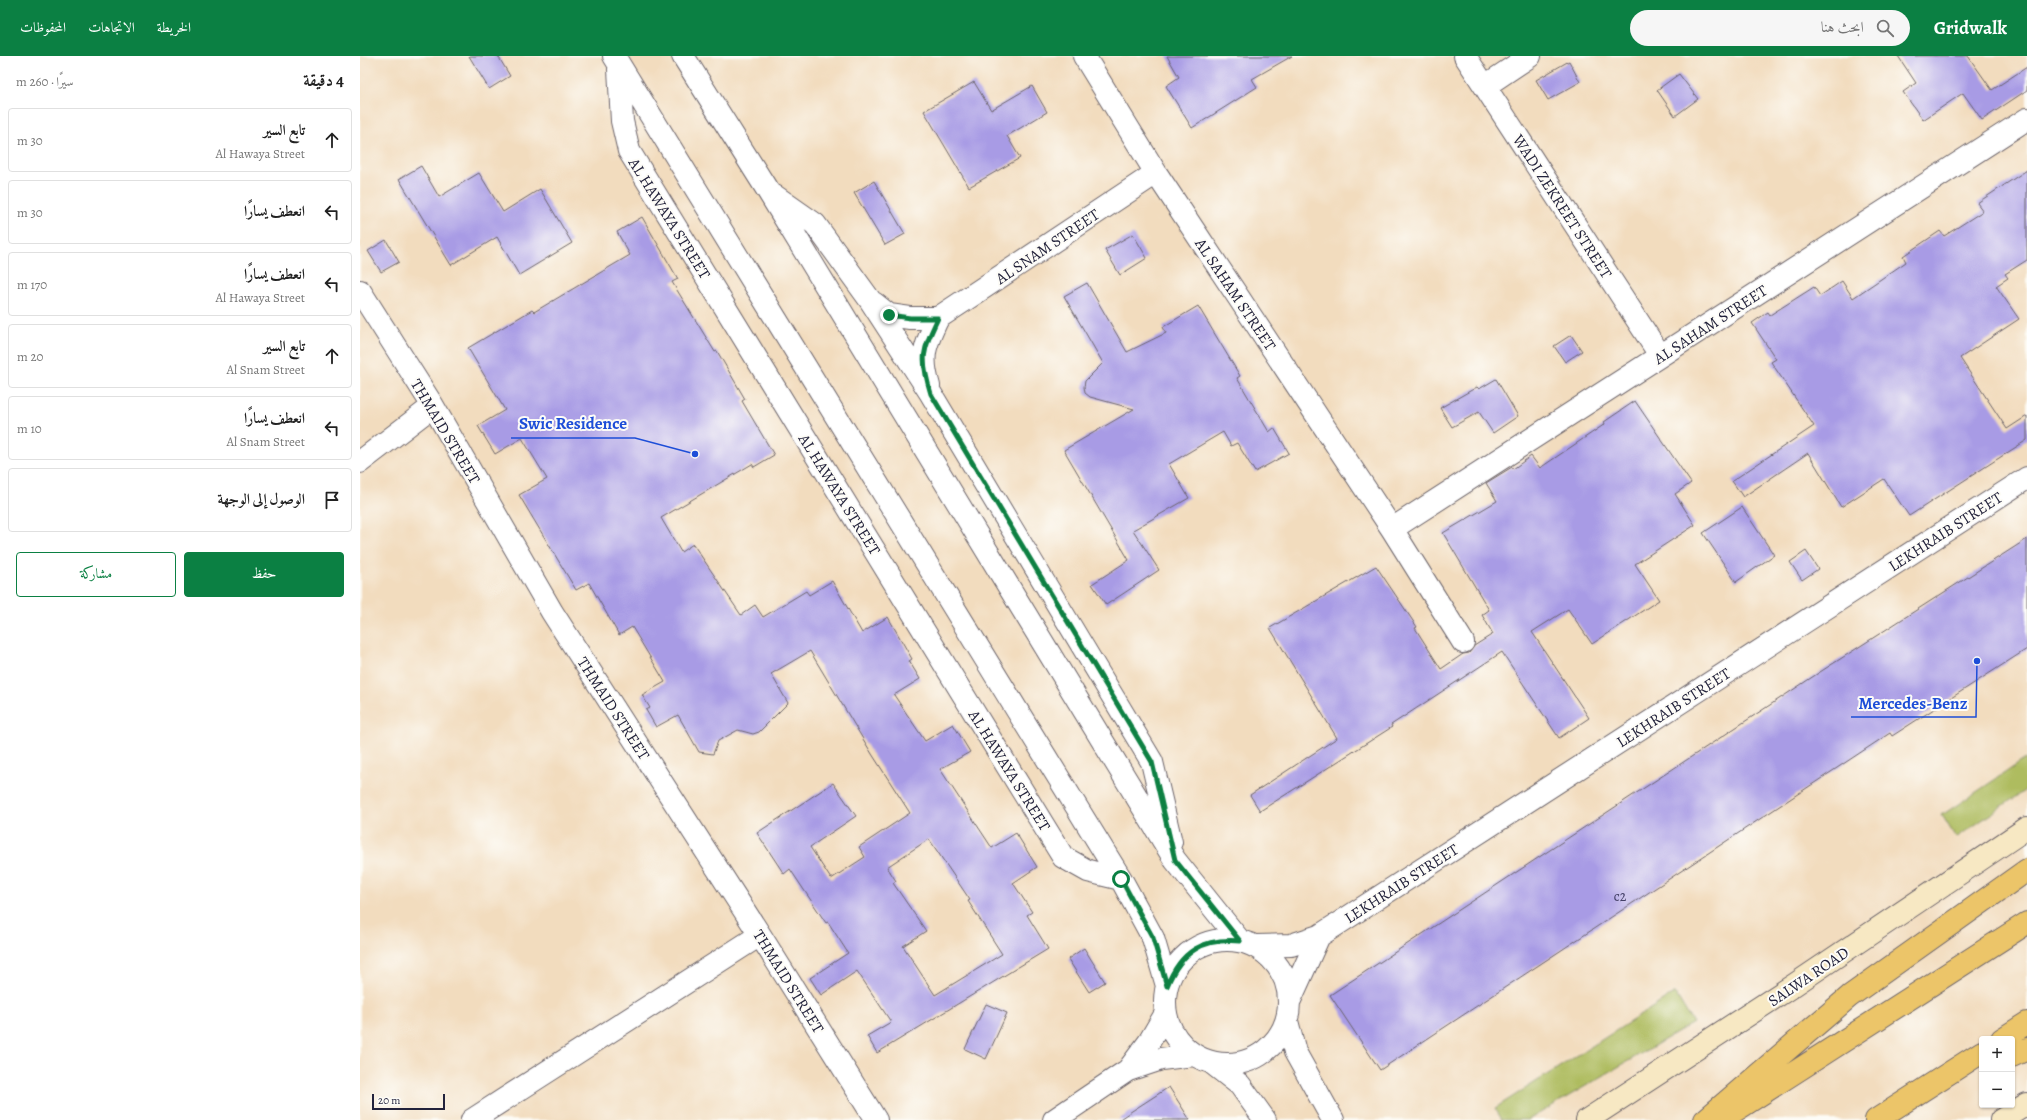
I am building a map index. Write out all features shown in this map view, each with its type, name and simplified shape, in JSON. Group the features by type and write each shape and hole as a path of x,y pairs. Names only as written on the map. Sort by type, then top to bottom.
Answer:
{"highway":[{"path":"1705,1120 1850,996 2027,870"},
{"path":"1720,1120 2027,923"},
{"path":"2007,1036 2027,1023"},
{"path":"2015,1055 2027,1049"},
{"path":"1877,1120 1979,1054"},
{"path":"1877,1120 1979,1071"}],"main road":[{"name":"SALWA ROAD","path":"1587,1120 1794,985 2027,828"},
{"path":"2001,1120 2027,1104"}],"street":[{"path":"683,56 768,191 1175,860 1248,944"},
{"name":"AL SAHAM STREET","path":"1084,56 1156,173 1392,529 1463,642"},
{"name":"WADI ZEKREET STREET","path":"1465,56 1660,355"},
{"path":"1484,86 1530,56"},
{"name":"AL HAWAYA STREET","path":"617,61 1121,879 1153,938 1167,986"},
{"name":"AL HAWAYA STREET","path":"617,61 622,121 629,151 1063,857 1088,871 1121,879"},
{"name":"AL SAHAM STREET","path":"1392,529 2027,119"},
{"name":"AL SNAM STREET","path":"938,318 1156,173"},
{"path":"768,191 814,224 870,300 931,394 1152,762 1175,860"},
{"name":"THMAID STREET","path":"360,291 432,406 552,612 760,935 876,1120"},
{"path":"870,300 889,315 910,318 938,318 925,345 924,369 931,394"},
{"path":"360,462 432,406"},
{"name":"LEKHRAIB STREET","path":"1248,944 1291,945 1319,936 2027,478"},
{"path":"472,1120 760,935"},
{"path":"1290,1000 1319,936"},
{"path":"1054,1120 1128,1070 1161,1059 1203,1059 1236,1064 1258,1057 1276,1042 1287,1022 1290,1000 1288,983 1281,968 1270,956 1248,944 1224,940 1209,942 1194,949 1179,963 1167,986 1166,1013 1171,1029 1180,1043 1203,1059 1240,1085 1265,1120"},
{"path":"1128,1070 1149,1042 1166,1013"},
{"path":"1287,1022 1295,1052 1332,1120"}],"green space":[{"path":"2027,758 2027,789 1956,838 1942,815"},
{"path":"1675,993 1693,1023 1528,1120 1502,1120 1495,1108"}],"building":[{"path":"469,56 498,56 510,76 489,89"},
{"path":"1167,56 1292,56 1252,79 1257,87 1192,128 1166,86 1179,77"},
{"path":"1898,56 1968,56 1992,90 2027,67 2027,90 1982,120 1963,93 1923,120 1903,92 1916,83"},
{"path":"1569,61 1580,82 1548,100 1536,80"},
{"path":"1679,74 1698,99 1675,116 1657,90"},
{"path":"974,82 991,110 1032,86 1047,112 1007,136 1020,158 969,187 924,111"},
{"path":"421,166 439,197 479,173 503,212 540,189 572,243 519,275 497,237 451,265 399,179"},
{"path":"2027,170 2027,260 2005,274 2008,278 1996,286 2019,319 1960,358 2007,429 2027,416 2027,440 1909,516 1884,479 1841,507 1808,453 1743,497 1732,481 1814,426 1771,362 1776,359 1752,323 1768,312 1770,315 1814,287 1820,296 1842,281 1853,298 1906,262 1903,256 1940,231 1944,236 1983,211 1977,203"},
{"path":"874,181 905,234 885,245 854,193"},
{"path":"642,217 678,279 672,282 715,352 717,351 745,399 742,401 774,455 754,467 752,464 661,518 681,552 693,544 741,615 755,605 763,617 806,591 809,595 832,581 862,633 888,617 912,659 909,661 920,679 894,695 925,741 953,724 970,752 940,769 992,848 1016,833 1037,867 1013,883 1032,912 1027,915 1048,949 877,1053 867,1036 891,1022 857,971 821,995 810,978 848,953 790,869 784,874 757,833 833,783 856,816 810,847 831,879 865,857 859,847 910,813 872,754 810,651 771,674 788,703 759,732 753,734 738,730 718,741 713,754 699,752 678,715 656,727 646,710 650,708 642,695 665,682 632,627 619,635 589,583 576,590 519,495 547,479 522,438 495,454 478,426 505,410 468,348 532,310 534,312 630,255 617,232","holes":["929,839 970,900 968,901 1002,954 935,995 903,946 926,931 893,883 896,881 887,867"]},
{"path":"1133,234 1147,258 1120,275 1105,250"},
{"path":"386,240 399,262 381,272 368,251"},
{"path":"1087,283 1127,352 1166,333 1163,327 1198,306 1240,376 1237,378 1269,432 1274,428 1289,453 1255,472 1237,443 1231,446 1223,432 1169,464 1189,498 1133,530 1159,570 1106,605 1092,584 1129,560 1064,450 1134,409 1090,397 1085,393 1085,381 1103,363 1064,296"},
{"path":"1571,335 1582,351 1565,362 1554,346"},
{"path":"1496,379 1518,416 1493,433 1479,412 1452,427 1440,408 1477,387 1479,389"},
{"path":"1635,401 1691,483 1675,494 1695,525 1635,564 1659,600 1592,644 1568,609 1532,632 1589,718 1559,738 1502,652 1391,725 1392,727 1260,811 1250,795 1337,738 1270,628 1376,566 1417,627 1415,628 1441,669 1463,654 1469,653 1474,646 1493,634 1482,615 1489,610 1443,533 1497,501 1486,483 1512,467 1513,469 1531,456 1540,468 1605,424 1604,422"},
{"path":"1742,507 1774,555 1736,582 1703,533"},
{"path":"2027,539 2027,649 1892,736 1890,733 1380,1070 1330,995 1820,672"},
{"path":"1806,551 1818,569 1802,580 1790,562"},
{"path":"1084,948 1105,982 1089,992 1068,959"},
{"path":"986,1004 1007,1013 986,1059 965,1049"},
{"path":"1169,1087 1190,1120 1118,1120"}],"place":[{"name":"Swic Residence","path":"695,454"},
{"name":"Mercedes-Benz","path":"1977,661"}],"route":[{"path":"889,315 910,318 938,318 925,345 924,369 931,394 1152,762 1175,860 1240,941 1224,940 1209,942 1194,949 1182,959 1173,972 1167,986 1153,938 1121,879"}]}
